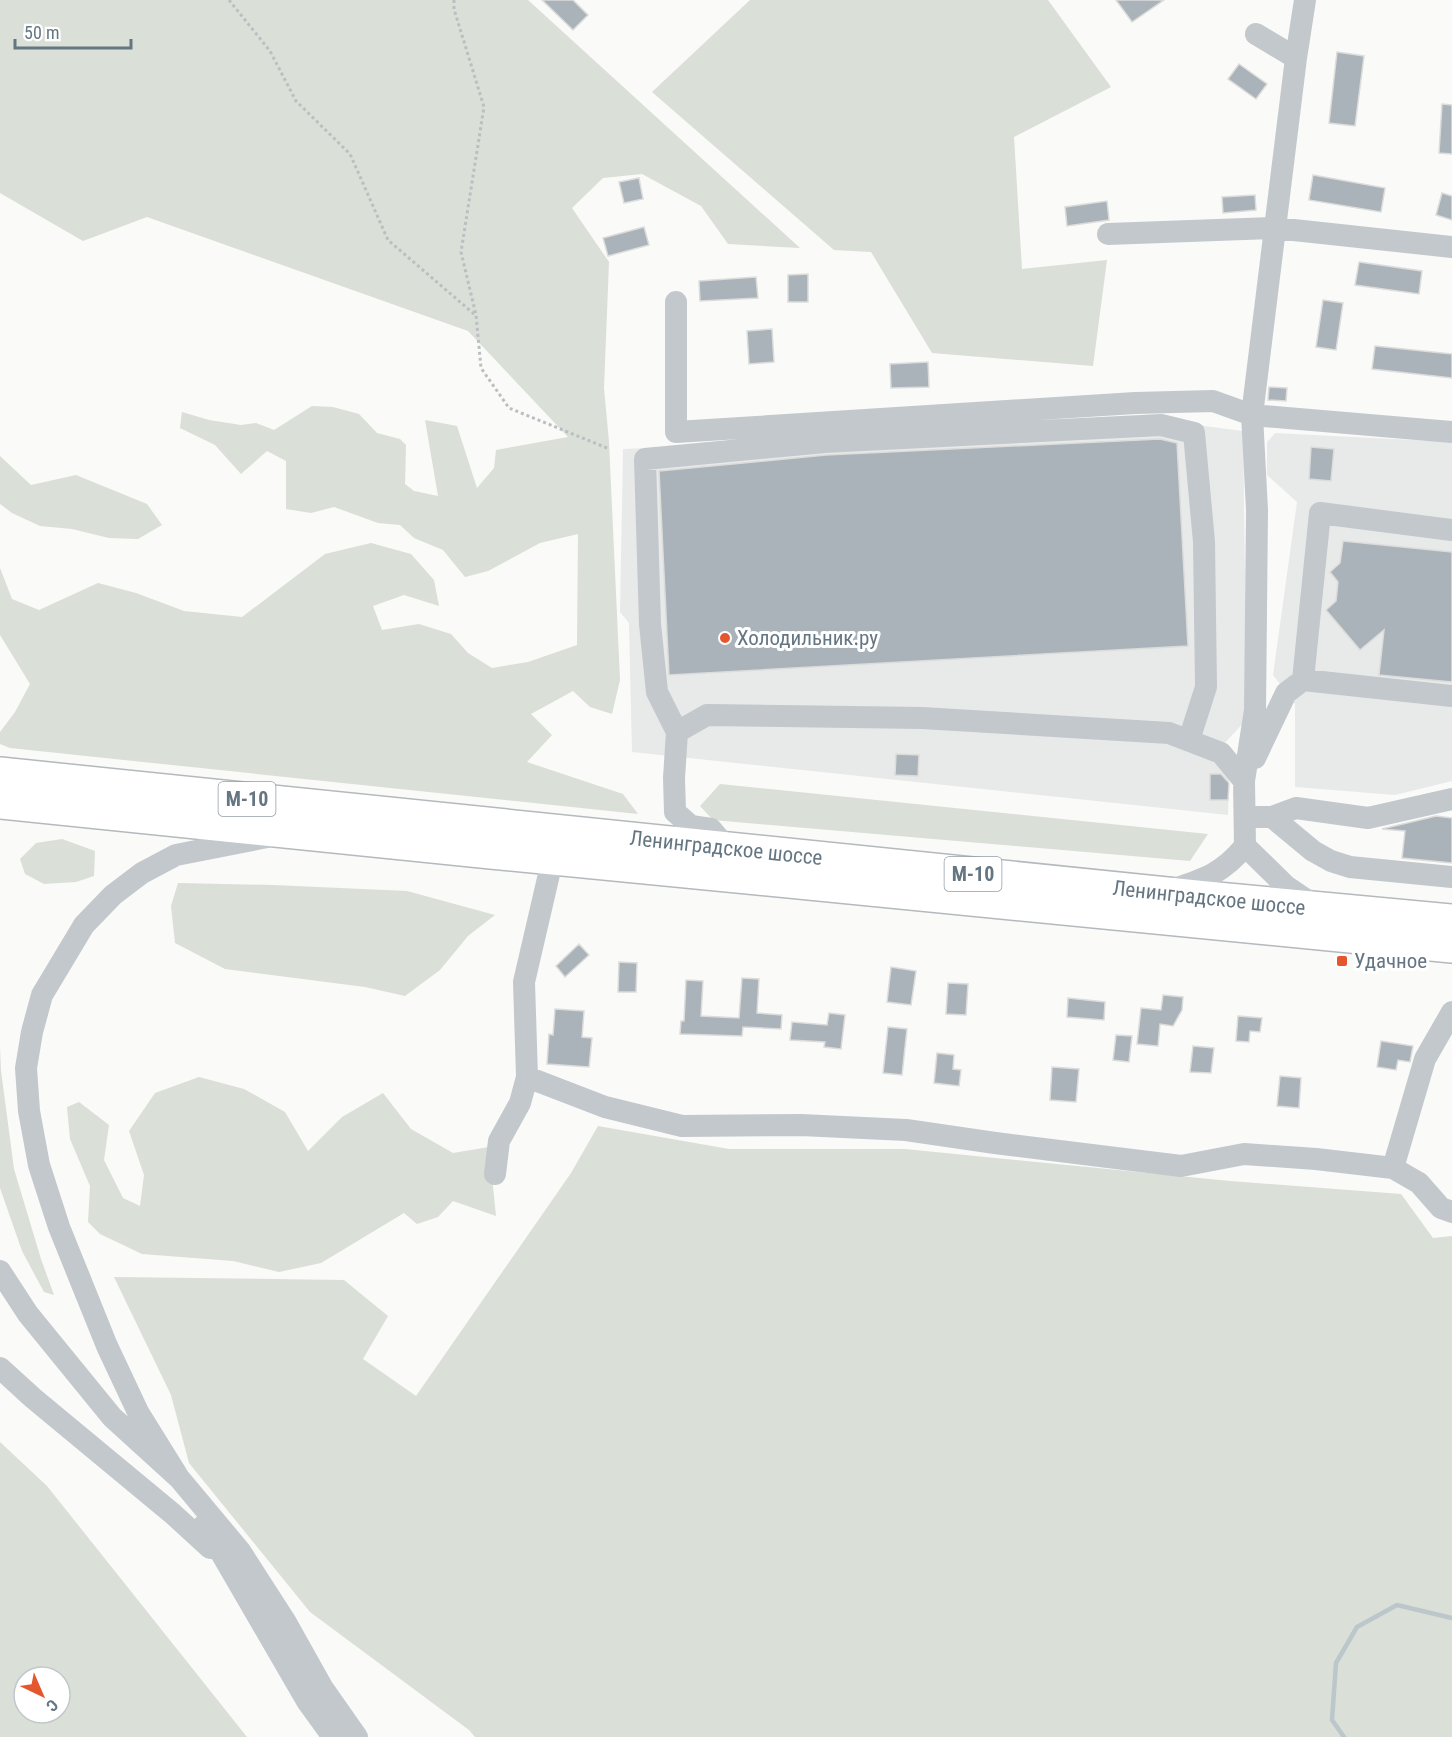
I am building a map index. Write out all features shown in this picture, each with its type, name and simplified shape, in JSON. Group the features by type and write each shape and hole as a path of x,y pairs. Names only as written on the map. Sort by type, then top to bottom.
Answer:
{"highway":[{"name":"Ленинградское шоссе","path":"0,774 1452,921"},
{"name":"Ленинградское шоссе","path":"0,802 1452,946"}],"street":[{"path":"1161,893 1208,877 1232,862 1245,846 1244,781 1255,710 1257,510 1252,415 1305,0"},
{"path":"1256,34 1296,58"},
{"path":"1108,234 1275,228 1452,247"},
{"path":"676,302 676,432 1202,401 1213,401 1252,415 1452,432"},
{"path":"727,848 711,829 691,826 675,812 674,778 677,732 657,692 651,624 645,459 825,442 1161,425 1194,433 1204,542 1206,687 1189,740"},
{"path":"1303,680 1320,513 1452,530"},
{"path":"1244,781 1286,693 1303,680 1452,696"},
{"path":"677,732 706,715 922,718 1169,733 1221,753 1244,781"},
{"path":"1245,817 1272,817 1296,808 1368,818 1452,799"},
{"path":"1272,817 1313,851 1331,861 1350,867 1452,877"},
{"path":"179,1478 134,1402 103,1335 52,1206 39,1165 29,1112 26,1068 32,1032 42,995 60,963 84,924 113,895 142,873 176,855 293,832"},
{"path":"1245,846 1286,886 1319,909"},
{"path":"495,1174 499,1141 520,1103 527,1077 524,982 553,857"},
{"path":"1393,1168 1425,1059 1452,1012"},
{"path":"527,1077 605,1107 682,1126 801,1125 906,1130 1181,1166 1244,1154 1393,1168 1419,1183 1441,1208 1452,1212"},
{"path":"0,1271 28,1314 112,1417 179,1478 240,1551 285,1621 322,1687 357,1737"},
{"path":"0,1296 18,1324 90,1411 166,1484 209,1532 307,1701 333,1737"},
{"path":"0,1368 206,1543 234,1576"}],"path":[{"path":"229,0 270,51 296,101 350,154 388,240 476,315"},
{"path":"454,0 454,9 484,107 461,252 476,315 481,369 509,408 607,448"}],"shaded area":[{"path":"0,0 528,0 800,248 728,244 701,206 642,174 603,178 572,208 609,262 604,388 609,442 620,680 612,714 590,707 573,691 531,714 552,735 527,762 623,794 638,814 10,748 0,744 0,732 15,712 30,684 0,635 0,568 12,599 39,610 98,583 136,593 184,611 242,617 325,554 371,543 411,554 434,580 439,606 404,595 373,606 382,630 419,624 451,634 468,653 492,668 528,662 577,645 578,534 540,543 488,571 465,577 443,550 414,538 400,525 378,523 334,507 311,513 286,509 286,461 267,451 241,474 215,445 180,428 182,412 209,420 241,425 256,423 274,430 312,406 333,407 359,414 377,433 400,439 406,445 405,484 414,491 438,496 425,420 457,426 477,488 494,468 496,450 568,437 468,331 147,217 83,241 0,193"},
{"path":"750,0 1048,0 1111,87 1014,137 1022,269 1107,260 1093,366 932,353 871,252 834,250 652,92"},
{"path":"1142,418 1243,431 1247,719 1223,745 1229,774 1228,815 632,752 629,623 620,612 623,449 726,445"},
{"path":"1275,433 1452,442 1452,781 1395,795 1295,787 1295,704 1273,675 1297,502 1267,475 1267,442"},
{"path":"0,456 31,485 76,475 147,504 162,525 138,539 109,538 72,529 40,526 12,513 0,504"},
{"path":"720,784 1208,834 1190,861 713,820 700,806"},
{"path":"62,839 95,851 94,876 76,882 44,884 25,874 20,859 36,843"},
{"path":"178,883 407,891 495,915 468,936 440,970 405,996 365,987 225,969 175,943 171,906"},
{"path":"0,1046 1,1071 14,1169 54,1295 44,1292 22,1251 0,1188"},
{"path":"199,1077 244,1089 285,1112 308,1151 342,1117 383,1093 411,1129 453,1153 489,1147 496,1216 453,1201 438,1217 417,1224 404,1213 321,1263 279,1272 233,1261 142,1254 100,1234 88,1222 90,1186 70,1139 67,1107 79,1102 109,1125 104,1160 123,1198 140,1206 144,1175 129,1131 155,1093"},
{"path":"598,1126 729,1149 905,1149 1230,1181 1401,1194 1433,1238 1452,1236 1452,1737 475,1737 469,1730 310,1612 189,1463 171,1395 114,1277 344,1280 388,1316 363,1359 416,1396 571,1173"},
{"path":"0,1442 47,1486 247,1737 0,1737"}],"building":[{"path":"542,0 573,0 588,15 573,30"},
{"path":"1116,0 1164,0 1132,22"},
{"path":"1337,52 1364,56 1355,126 1329,123"},
{"path":"1239,64 1267,84 1256,99 1228,79"},
{"path":"1442,104 1452,105 1452,154 1439,153"},
{"path":"1313,175 1385,188 1381,212 1309,200"},
{"path":"639,178 643,199 624,203 619,182"},
{"path":"1442,193 1452,196 1452,220 1436,215"},
{"path":"1255,195 1256,210 1223,213 1222,197"},
{"path":"1107,201 1109,220 1067,226 1065,207"},
{"path":"644,227 649,245 608,256 603,238"},
{"path":"1359,262 1422,271 1419,294 1355,285"},
{"path":"808,274 808,302 788,302 788,275"},
{"path":"756,277 758,298 700,301 699,281"},
{"path":"1323,300 1343,303 1336,350 1316,347"},
{"path":"772,329 774,362 749,364 747,331"},
{"path":"1375,346 1452,354 1452,378 1372,369"},
{"path":"928,362 929,387 891,388 890,364"},
{"path":"1269,387 1287,388 1286,401 1268,400"},
{"path":"1160,439 1177,443 1188,646 669,675 659,471 826,455"},
{"path":"1311,447 1334,449 1331,481 1309,479"},
{"path":"1343,541 1452,552 1452,682 1379,675 1384,630 1360,650 1326,610 1336,601 1338,582 1330,572 1340,563"},
{"path":"896,754 919,755 918,776 895,775"},
{"path":"1210,774 1221,774 1229,783 1228,800 1210,800"},
{"path":"1436,816 1452,818 1452,863 1402,858 1405,831 1382,829"},
{"path":"579,944 589,955 565,977 556,966"},
{"path":"619,962 637,963 636,992 618,992"},
{"path":"891,967 916,971 911,1005 887,1002"},
{"path":"742,978 759,979 757,1013 782,1015 781,1029 743,1027 742,1036 680,1034 681,1021 684,1021 686,980 703,981 701,1016 739,1018"},
{"path":"948,983 968,984 966,1015 946,1014"},
{"path":"1163,995 1183,997 1182,1010 1173,1026 1160,1024 1158,1046 1137,1044 1141,1008 1161,1010"},
{"path":"1068,998 1105,1002 1104,1020 1067,1017"},
{"path":"555,1009 584,1011 582,1037 592,1038 589,1067 547,1064 549,1034 553,1035"},
{"path":"829,1013 845,1015 841,1049 824,1047 825,1042 790,1040 792,1022 827,1025"},
{"path":"1238,1016 1262,1018 1260,1032 1250,1031 1249,1042 1236,1041"},
{"path":"888,1027 907,1029 902,1075 883,1073"},
{"path":"1116,1035 1132,1036 1129,1062 1113,1060"},
{"path":"1381,1041 1413,1046 1410,1062 1398,1060 1396,1070 1377,1067"},
{"path":"1193,1046 1214,1048 1211,1073 1190,1072"},
{"path":"937,1053 954,1055 953,1069 961,1070 959,1086 934,1083"},
{"path":"1052,1067 1079,1069 1076,1102 1050,1100"},
{"path":"1280,1076 1301,1078 1299,1108 1277,1106"}],"waterway":[{"path":"1344,1737 1332,1720 1336,1663 1357,1627 1397,1605 1452,1618"}],"place":[{"name":"Холодильник.ру","path":"725,638"},
{"name":"Удачное","path":"1342,961"}]}
